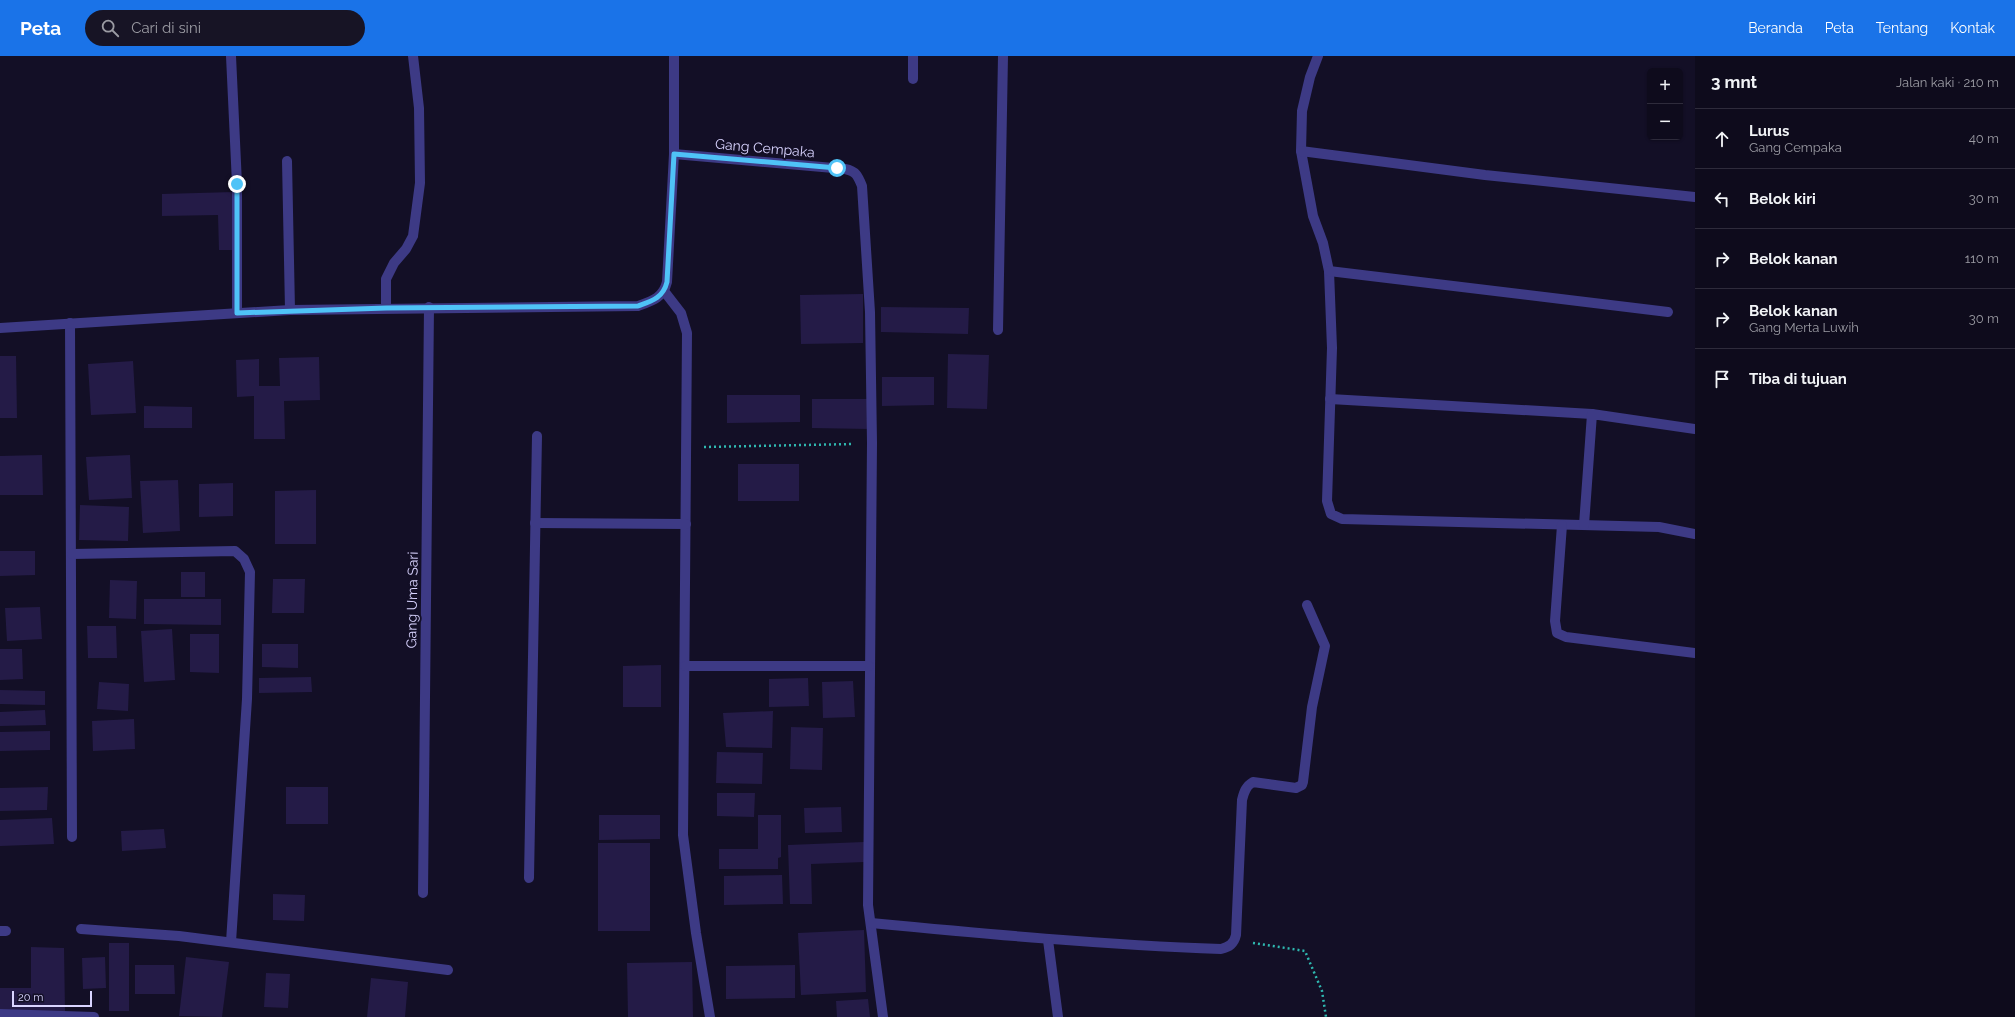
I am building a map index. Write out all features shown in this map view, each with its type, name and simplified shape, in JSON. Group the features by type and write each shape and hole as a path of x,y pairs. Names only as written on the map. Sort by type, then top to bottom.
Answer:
{"street":[{"path":"232,56 237,184 237,313"},
{"path":"386,308 386,279 394,263 406,249 413,236 420,183 419,108 413,56"},
{"path":"0,328 290,310 429,307 638,306 654,301 664,291 667,276 674,154 674,56"},
{"path":"913,56 913,79"},
{"path":"998,330 1003,56"},
{"path":"1318,56 1310,77 1302,111 1301,151 1313,216 1323,243 1329,271 1332,348 1327,501 1331,514 1342,519 1659,527 1695,534"},
{"path":"1301,151 1485,175 1695,197"},
{"name":"Gang Cempaka","path":"674,154 854,171 858,175 862,186 870,312 872,443"},
{"path":"287,161 290,310"},
{"path":"1329,271 1668,312"},
{"path":"664,291 681,314 687,333 683,834 696,933 710,1017"},
{"name":"Gang Uma Sari","path":"423,893 429,307"},
{"path":"70,323 72,837"},
{"path":"1330,399 1592,414 1695,429"},
{"path":"1584,525 1592,414"},
{"path":"529,878 537,436"},
{"path":"872,443 867,895 883,1017"},
{"path":"535,523 686,524"},
{"path":"1562,525 1555,621 1557,633 1566,637 1695,653"},
{"path":"72,554 235,551 244,559 250,572 247,699 231,942"},
{"path":"870,923 1048,940 1221,949 1226,948 1234,941 1242,800 1244,792 1248,785 1253,782 1296,788 1302,785 1303,782 1312,707 1325,646 1307,605"},
{"path":"685,666 869,666"},
{"path":"81,929 179,936 448,970"},
{"path":"1048,940 1058,1017"},
{"path":"0,1014 94,1017"}],"path":[{"path":"687,448 872,443"},
{"path":"1234,941 1306,951 1322,991 1326,1017"}],"building":[{"path":"234,192 235,250 219,250 218,215 162,216 162,194"},
{"path":"863,294 863,343 801,344 800,295"},
{"path":"881,307 969,308 968,334 881,332"},
{"path":"948,354 989,355 987,409 947,408"},
{"path":"0,356 16,356 17,418 0,418"},
{"path":"319,357 320,400 284,401 285,439 254,439 254,396 237,397 236,360 259,359 259,386 280,386 279,358"},
{"path":"133,361 136,413 91,415 88,364"},
{"path":"882,377 934,377 934,405 882,406"},
{"path":"727,395 800,395 800,422 727,423"},
{"path":"812,399 869,399 869,429 812,428"},
{"path":"144,406 192,407 192,428 144,428"},
{"path":"42,455 43,495 0,495 0,456"},
{"path":"130,455 132,498 89,500 86,457"},
{"path":"738,464 799,464 799,501 738,501"},
{"path":"178,480 180,531 143,533 140,481"},
{"path":"233,483 233,516 199,517 199,484"},
{"path":"316,490 316,544 275,544 275,491"},
{"path":"80,505 129,507 128,541 79,540"},
{"path":"0,551 35,551 35,575 0,576"},
{"path":"181,572 205,572 205,597 181,597"},
{"path":"273,579 305,579 304,613 272,613"},
{"path":"110,580 137,581 136,619 109,618"},
{"path":"144,599 221,599 221,625 144,624"},
{"path":"40,607 42,639 7,641 5,608"},
{"path":"87,626 116,626 117,658 88,658"},
{"path":"172,629 175,680 144,682 141,631"},
{"path":"190,634 219,634 219,673 190,672"},
{"path":"262,644 298,644 298,668 262,667"},
{"path":"0,649 22,649 23,679 0,680"},
{"path":"661,665 661,707 623,707 623,666"},
{"path":"311,677 312,692 259,693 259,678"},
{"path":"808,678 809,706 769,707 769,679"},
{"path":"853,681 855,717 823,718 822,682"},
{"path":"99,682 129,684 128,711 97,709"},
{"path":"0,690 45,691 45,705 0,704"},
{"path":"45,710 46,725 0,726 0,712"},
{"path":"773,711 772,748 726,747 723,713"},
{"path":"134,719 135,749 93,751 92,721"},
{"path":"791,727 823,728 822,770 790,769"},
{"path":"50,731 50,750 0,751 0,732"},
{"path":"717,752 763,753 762,784 716,783"},
{"path":"48,787 47,810 0,811 0,788"},
{"path":"286,787 328,787 328,824 286,824"},
{"path":"717,793 755,793 754,817 717,816"},
{"path":"841,807 842,832 805,833 804,808"},
{"path":"599,815 660,815 660,839 599,840"},
{"path":"758,815 781,815 781,857 778,858 778,869 719,869 719,849 758,849"},
{"path":"52,818 54,844 0,846 0,820"},
{"path":"164,829 166,848 122,851 121,831"},
{"path":"864,842 865,862 811,864 812,904 790,904 788,845"},
{"path":"598,843 650,843 650,931 598,931"},
{"path":"782,875 783,904 724,905 724,876"},
{"path":"273,894 305,895 304,921 273,920"},
{"path":"864,930 866,992 801,995 798,933"},
{"path":"109,943 129,943 129,1011 109,1011"},
{"path":"31,947 64,948 65,1011 0,1011 0,988 31,988"},
{"path":"105,957 106,988 83,989 82,958"},
{"path":"186,957 229,962 222,1017 179,1016"},
{"path":"692,962 693,1017 628,1017 627,963"},
{"path":"135,965 174,965 175,994 135,994"},
{"path":"795,965 795,998 726,999 726,966"},
{"path":"266,973 290,974 288,1008 264,1007"},
{"path":"371,978 408,982 405,1017 367,1017"},
{"path":"868,999 870,1017 837,1017 836,1001"}],"route":[{"path":"237,184 237,313 290,310 386,308 638,306 654,301 664,291 667,282 674,154 837,168"}]}
